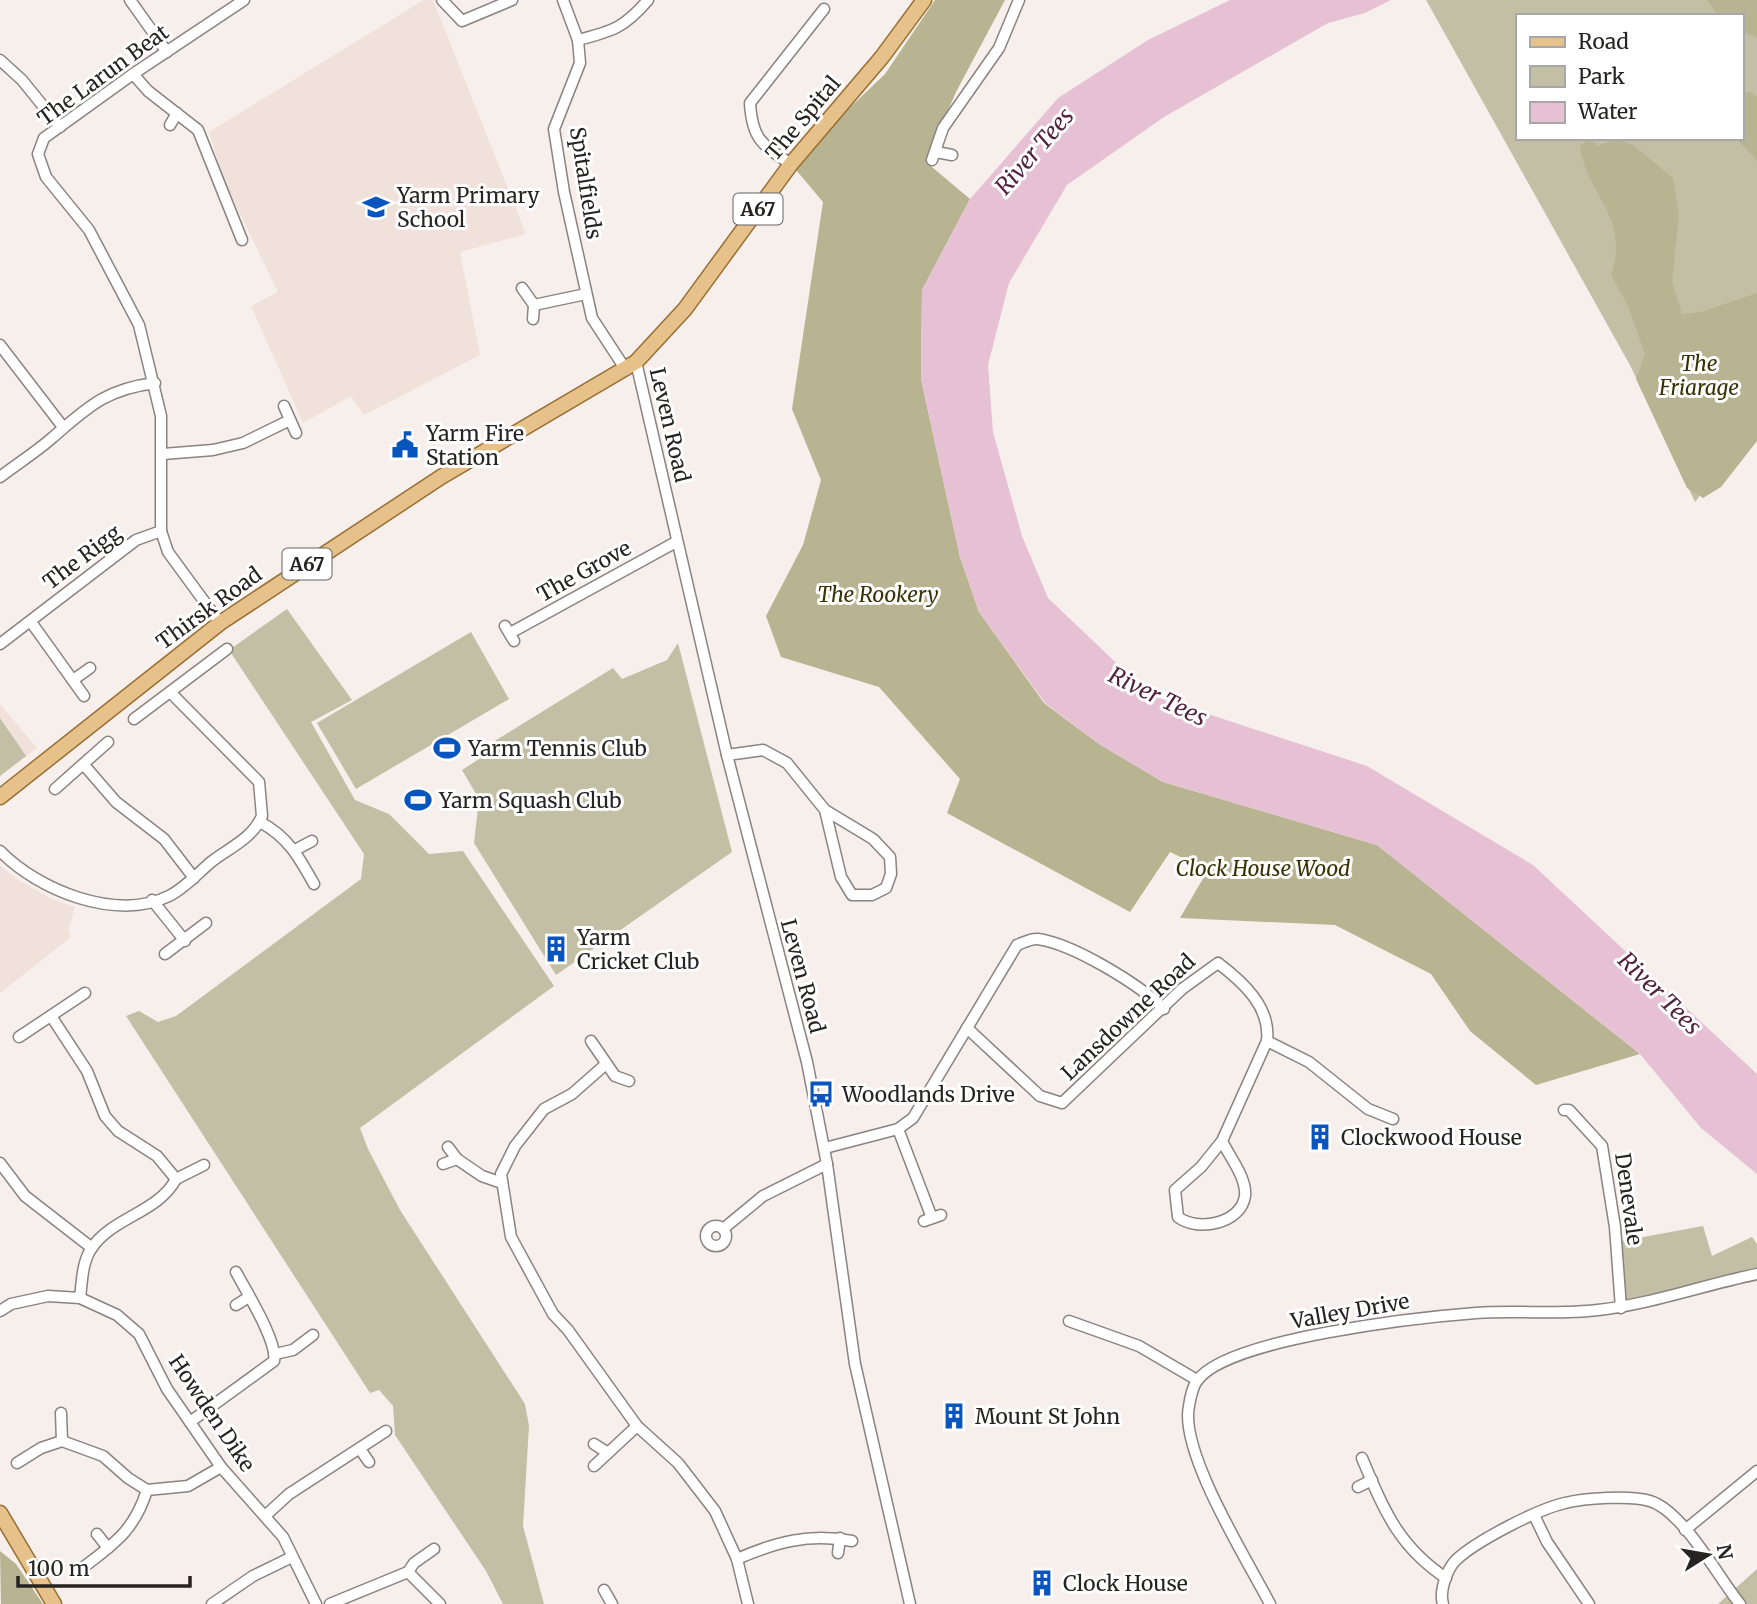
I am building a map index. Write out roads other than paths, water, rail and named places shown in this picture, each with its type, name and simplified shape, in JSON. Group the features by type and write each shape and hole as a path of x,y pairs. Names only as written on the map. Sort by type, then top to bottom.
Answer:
{"main road":[{"name":"The Spital","path":"631,366 685,309 791,163 882,57 924,0"},
{"name":"Thirsk Road","path":"0,797 220,623 441,477 631,366"},
{"path":"0,1513 54,1604"}],"street":[{"path":"130,0 167,52"},
{"name":"The Larun Beat","path":"220,623 168,552 161,531 163,454 155,383 139,325 89,230 46,177 38,153 44,138 133,74 244,0"},
{"path":"442,0 462,21 512,0"},
{"name":"Spitalfields","path":"563,0 578,40 580,62 554,129 564,192 592,318 631,366"},
{"path":"578,40 616,30 629,22 649,0"},
{"path":"952,155 934,156 943,128 999,48 1019,0"},
{"path":"791,163 766,148 754,133 750,103 821,13 829,24"},
{"path":"0,60 22,80 60,127"},
{"path":"133,74 148,91 198,130 211,155 226,204 242,240"},
{"path":"170,125 177,113"},
{"path":"226,230 238,226"},
{"path":"522,288 534,305 534,320"},
{"path":"534,305 586,293"},
{"path":"0,345 63,427"},
{"name":"Leven Road","path":"631,366 807,1062 825,1148 855,1364 910,1604"},
{"path":"0,477 93,401 125,387 155,383"},
{"path":"284,406 296,433"},
{"path":"163,454 213,450 243,443 290,420"},
{"name":"The Rigg","path":"0,644 136,540 161,531"},
{"name":"The Grove","path":"510,633 676,542"},
{"path":"31,622 84,696"},
{"path":"134,719 227,649"},
{"path":"73,680 90,668"},
{"path":"0,869 4,855 46,887 82,899 113,904 152,900 168,897 239,844 260,822 262,795 259,782 172,693"},
{"path":"55,789 108,742"},
{"path":"727,754 763,750 788,763 825,810 873,839 890,857 891,874 886,888 872,895 852,895 841,877 825,810"},
{"path":"84,765 116,802 164,839 194,878"},
{"path":"260,822 277,832 295,850 314,884"},
{"path":"295,850 312,841"},
{"path":"152,900 185,941"},
{"path":"165,954 206,923"},
{"path":"825,1148 898,1129 914,1118 1017,945 1036,938 1066,948 1130,981 1164,1009"},
{"name":"Lansdowne Road","path":"967,1028 1040,1096 1062,1103 1164,1009 1182,989 1218,963 1238,978 1261,1007 1269,1026 1267,1041"},
{"path":"19,1037 85,993"},
{"path":"51,1016 87,1071 105,1116 118,1131 156,1156 176,1179"},
{"path":"591,1041 615,1076 629,1081"},
{"path":"1222,1141 1242,1180 1245,1197 1235,1214 1222,1220 1206,1226 1186,1224 1178,1217 1175,1190 1201,1167 1222,1141 1267,1041 1309,1062 1368,1109 1391,1114"},
{"path":"606,1064 572,1094 544,1109 515,1146 501,1174 511,1237 553,1314 568,1330 637,1426 678,1463 715,1511 737,1559 748,1604"},
{"name":"Denevale","path":"1565,1112 1602,1146 1615,1227 1621,1308"},
{"path":"898,1129 932,1218"},
{"path":"448,1147 457,1159 482,1176 502,1183"},
{"path":"443,1164 457,1159"},
{"path":"0,1163 25,1196 92,1248"},
{"path":"723,1229 763,1196 827,1164"},
{"path":"80,1298 85,1265 92,1248 111,1230 168,1194 176,1179 204,1165"},
{"path":"236,1272 275,1354"},
{"name":"Valley Drive","path":"1197,1380 1241,1355 1341,1329 1479,1313 1550,1314 1621,1308 1757,1274"},
{"name":"Howden Dike","path":"0,1311 11,1304 48,1296 80,1298 117,1315 139,1334 167,1389 221,1467 284,1537 316,1604"},
{"path":"236,1305 250,1297"},
{"path":"1073,1336 1073,1322 1139,1346 1197,1380 1188,1408 1200,1468 1270,1604"},
{"path":"190,1422 267,1368 275,1354 293,1350 313,1335"},
{"path":"61,1413 62,1441"},
{"path":"594,1466 637,1426"},
{"path":"265,1516 289,1494 386,1431"},
{"path":"17,1462 41,1448 62,1441 103,1456 128,1478 148,1490 188,1486 221,1467"},
{"path":"594,1444 608,1452"},
{"path":"359,1449 369,1462"},
{"path":"1362,1458 1403,1542 1423,1562 1446,1578"},
{"path":"1685,1530 1757,1471"},
{"path":"1358,1487 1372,1480"},
{"path":"80,1570 126,1534 141,1512 148,1490"},
{"path":"1443,1604 1446,1578 1456,1560 1495,1534 1565,1503 1623,1499 1650,1501 1668,1511 1740,1604"},
{"path":"1534,1515 1547,1542 1589,1604"},
{"path":"97,1534 108,1548"},
{"path":"737,1559 772,1544 799,1537 852,1541"},
{"path":"838,1553 840,1538"},
{"path":"330,1604 408,1572 414,1563 434,1549"},
{"path":"212,1604 253,1576 292,1557"},
{"path":"408,1572 440,1604"},
{"path":"604,1590 611,1602 623,1594"}],"water":[{"name":"River Tees","path":"1230,0 1391,0 1365,13 1328,23 1164,117 1067,185 1009,283 988,365 993,432 1022,536 1048,598 1150,695 1367,766 1533,865 1757,1074 1757,1174 1701,1128 1640,1054 1377,845 1163,782 1099,744 1045,703 979,612 960,557 921,379 922,290 970,199 1058,98 1148,40"}],"place":[{"name":"Yarm Primary School","path":"376,207"},
{"name":"Yarm Fire Station","path":"405,445"},
{"name":"Yarm Tennis Club","path":"447,748"},
{"name":"Yarm Squash Club","path":"418,800"},
{"name":"Yarm Cricket Club","path":"556,949"},
{"name":"Woodlands Drive","path":"821,1094"},
{"name":"Clockwood House","path":"1320,1137"},
{"name":"Mount St John","path":"954,1416"},
{"name":"Clock House","path":"1042,1583"}],"park label":[{"name":"The Friarage","path":"1699,375"},
{"name":"The Rookery","path":"878,594"},
{"name":"Clock House Wood","path":"1263,868"}]}
